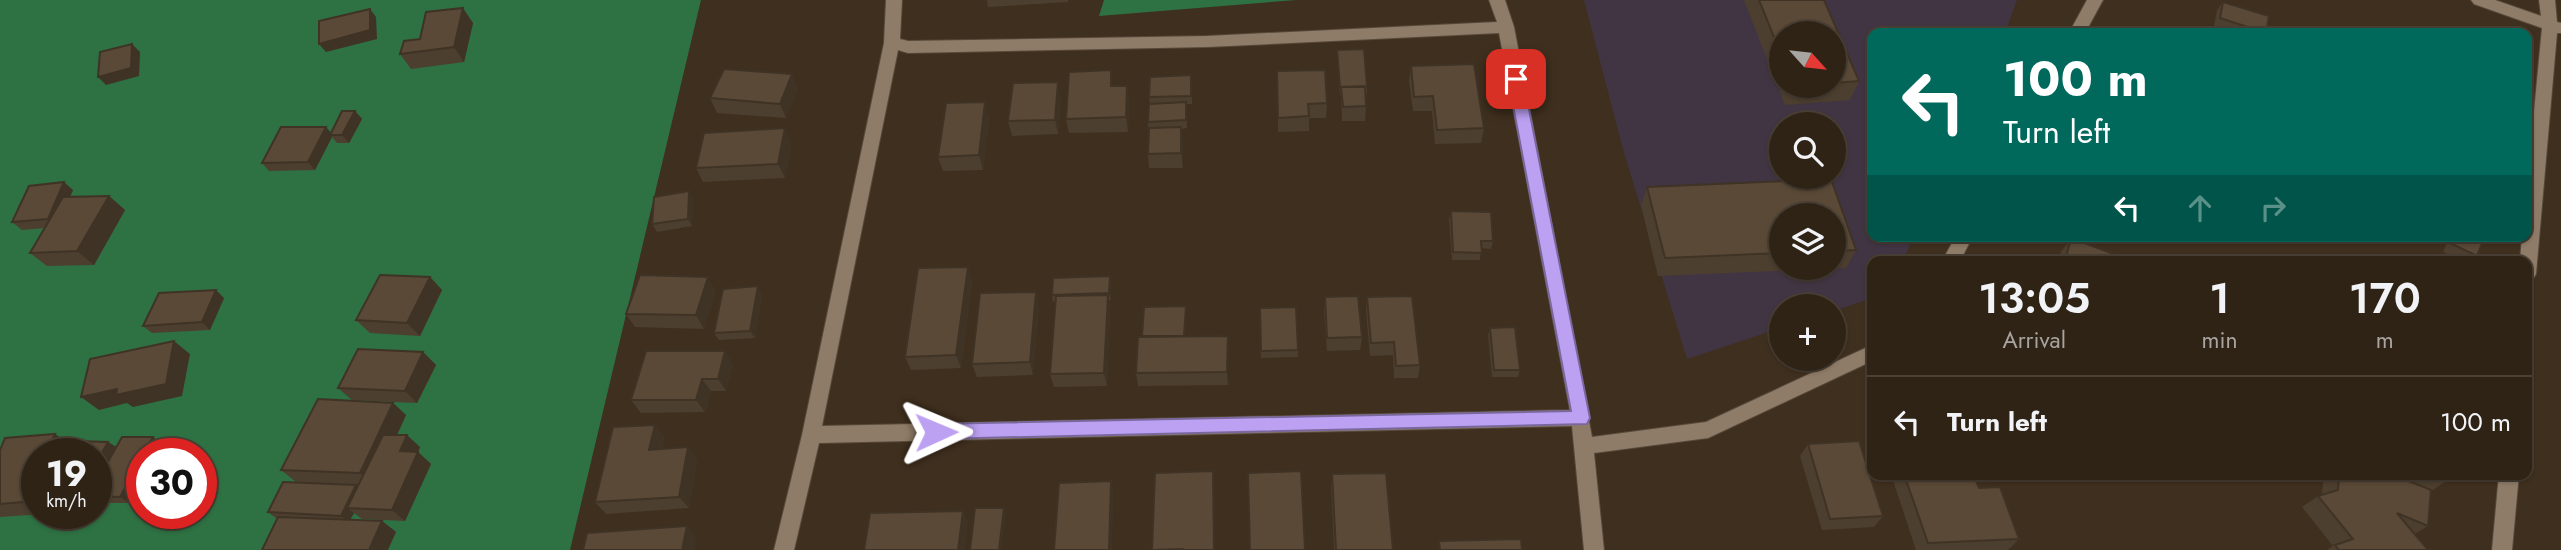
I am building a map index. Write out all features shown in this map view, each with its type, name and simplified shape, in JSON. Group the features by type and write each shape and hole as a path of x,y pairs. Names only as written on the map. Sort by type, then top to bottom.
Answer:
{"street":[{"path":"784,550 811,435 892,43 894,0"},
{"path":"1497,0 1506,27 1581,418 1594,550"},
{"path":"2080,28 2095,0"},
{"path":"2479,0 2555,27"},
{"path":"2532,230 2555,27 2547,0"},
{"path":"892,43 908,47 1058,46 1380,36 1506,27"},
{"path":"1585,446 1708,430 1867,355"},
{"path":"811,435 1581,418"},
{"path":"2502,550 2508,480"}],"shaded area":[{"path":"1584,0 2017,0 2007,28 1867,28 1867,242 1912,242 1905,256 1867,256 1867,300 1846,307 1846,294 1769,294 1769,332 1687,359 1623,149"}],"green space":[{"path":"0,0 701,0 570,550 0,550"},
{"path":"1104,0 1296,0 1099,16"}],"building":[{"path":"1759,0 1824,0 1833,21 1769,21 1769,25"},
{"path":"2223,2 2269,16 2267,28 2251,28 2220,18"},
{"path":"463,8 454,47 400,54 404,41 420,39 426,12"},
{"path":"370,9 370,30 319,44 319,21"},
{"path":"132,44 131,68 98,77 100,52"},
{"path":"1364,49 1367,86 1340,87 1337,50"},
{"path":"1846,51 1859,81 1846,82"},
{"path":"1474,64 1484,128 1437,130 1433,96 1414,97 1411,66"},
{"path":"724,69 792,74 780,104 710,98"},
{"path":"1111,70 1111,86 1127,86 1126,117 1066,119 1069,72"},
{"path":"1325,70 1327,103 1308,104 1309,116 1278,118 1277,71"},
{"path":"1191,75 1191,96 1149,97 1150,77"},
{"path":"1058,82 1055,120 1008,121 1013,83"},
{"path":"1341,87 1365,87 1366,106 1343,107"},
{"path":"985,102 979,155 938,157 946,103"},
{"path":"1186,102 1186,120 1148,122 1149,104"},
{"path":"342,111 355,111 342,135 330,135"},
{"path":"281,127 326,127 308,162 262,163"},
{"path":"1181,127 1181,153 1148,154 1149,128"},
{"path":"785,128 778,164 696,168 704,133"},
{"path":"64,182 48,219 12,222 29,186"},
{"path":"1769,182 1769,189 1835,189 1839,203 1769,203 1769,254 1665,258 1647,187"},
{"path":"689,191 688,219 652,224 654,197"},
{"path":"109,196 77,251 30,253 63,197"},
{"path":"1451,211 1491,212 1493,241 1481,241 1482,253 1453,252"},
{"path":"1846,222 1856,250 1846,250"},
{"path":"2070,242 2082,242 2119,256 2066,256"},
{"path":"2453,242 2483,242 2477,256 2452,244"},
{"path":"968,267 956,355 905,357 918,268"},
{"path":"380,275 430,277 407,323 356,320"},
{"path":"640,275 708,277 696,315 626,314"},
{"path":"1110,276 1109,293 1052,295 1053,278"},
{"path":"758,286 750,331 714,333 723,289"},
{"path":"216,290 202,322 143,326 159,293"},
{"path":"1036,292 1030,362 972,364 980,293"},
{"path":"1108,295 1104,373 1050,374 1056,296"},
{"path":"1358,296 1362,337 1327,338 1325,297"},
{"path":"1412,296 1420,365 1396,366 1394,342 1371,343 1367,297"},
{"path":"1186,306 1184,336 1142,336 1144,307"},
{"path":"1296,307 1298,350 1261,351 1260,308"},
{"path":"1515,327 1520,370 1494,370 1490,328"},
{"path":"1228,336 1227,372 1136,373 1138,337"},
{"path":"174,341 166,384 116,395 117,389 81,397 90,359"},
{"path":"358,349 423,352 405,391 338,388"},
{"path":"646,351 725,351 718,379 702,379 696,400 631,400"},
{"path":"318,399 393,403 360,473 281,470"},
{"path":"655,425 649,450 688,447 679,497 595,502 613,427"},
{"path":"55,434 53,438 21,438 21,502 0,504 0,450 5,438"},
{"path":"383,435 407,435 400,451 418,452 392,510 347,508"},
{"path":"122,437 153,437 126,438 126,486 120,497 112,497 112,455"},
{"path":"1859,441 1867,466 1867,480 1871,480 1883,516 1830,519 1808,444"},
{"path":"1213,471 1214,550 1152,550 1155,473"},
{"path":"1301,471 1305,550 1250,550 1248,473"},
{"path":"1386,473 1393,550 1336,550 1332,474"},
{"path":"1906,480 1976,480 1979,488 2000,487 2019,539 1928,543"},
{"path":"2339,480 2406,480 2431,490 2428,526 2397,513 2428,550 2339,550 2335,545 2353,539 2318,496 2338,490"},
{"path":"1111,481 1109,550 1054,550 1059,483"},
{"path":"283,482 356,485 341,516 268,512"},
{"path":"975,508 1004,508 999,550 970,550"},
{"path":"963,511 958,550 864,550 870,513"},
{"path":"278,517 382,521 369,550 262,550"},
{"path":"687,526 682,550 583,550 587,533"},
{"path":"1521,539 1522,550 1440,550 1439,541"}],"route":[{"path":"936,432 1581,418 1516,79"}]}
